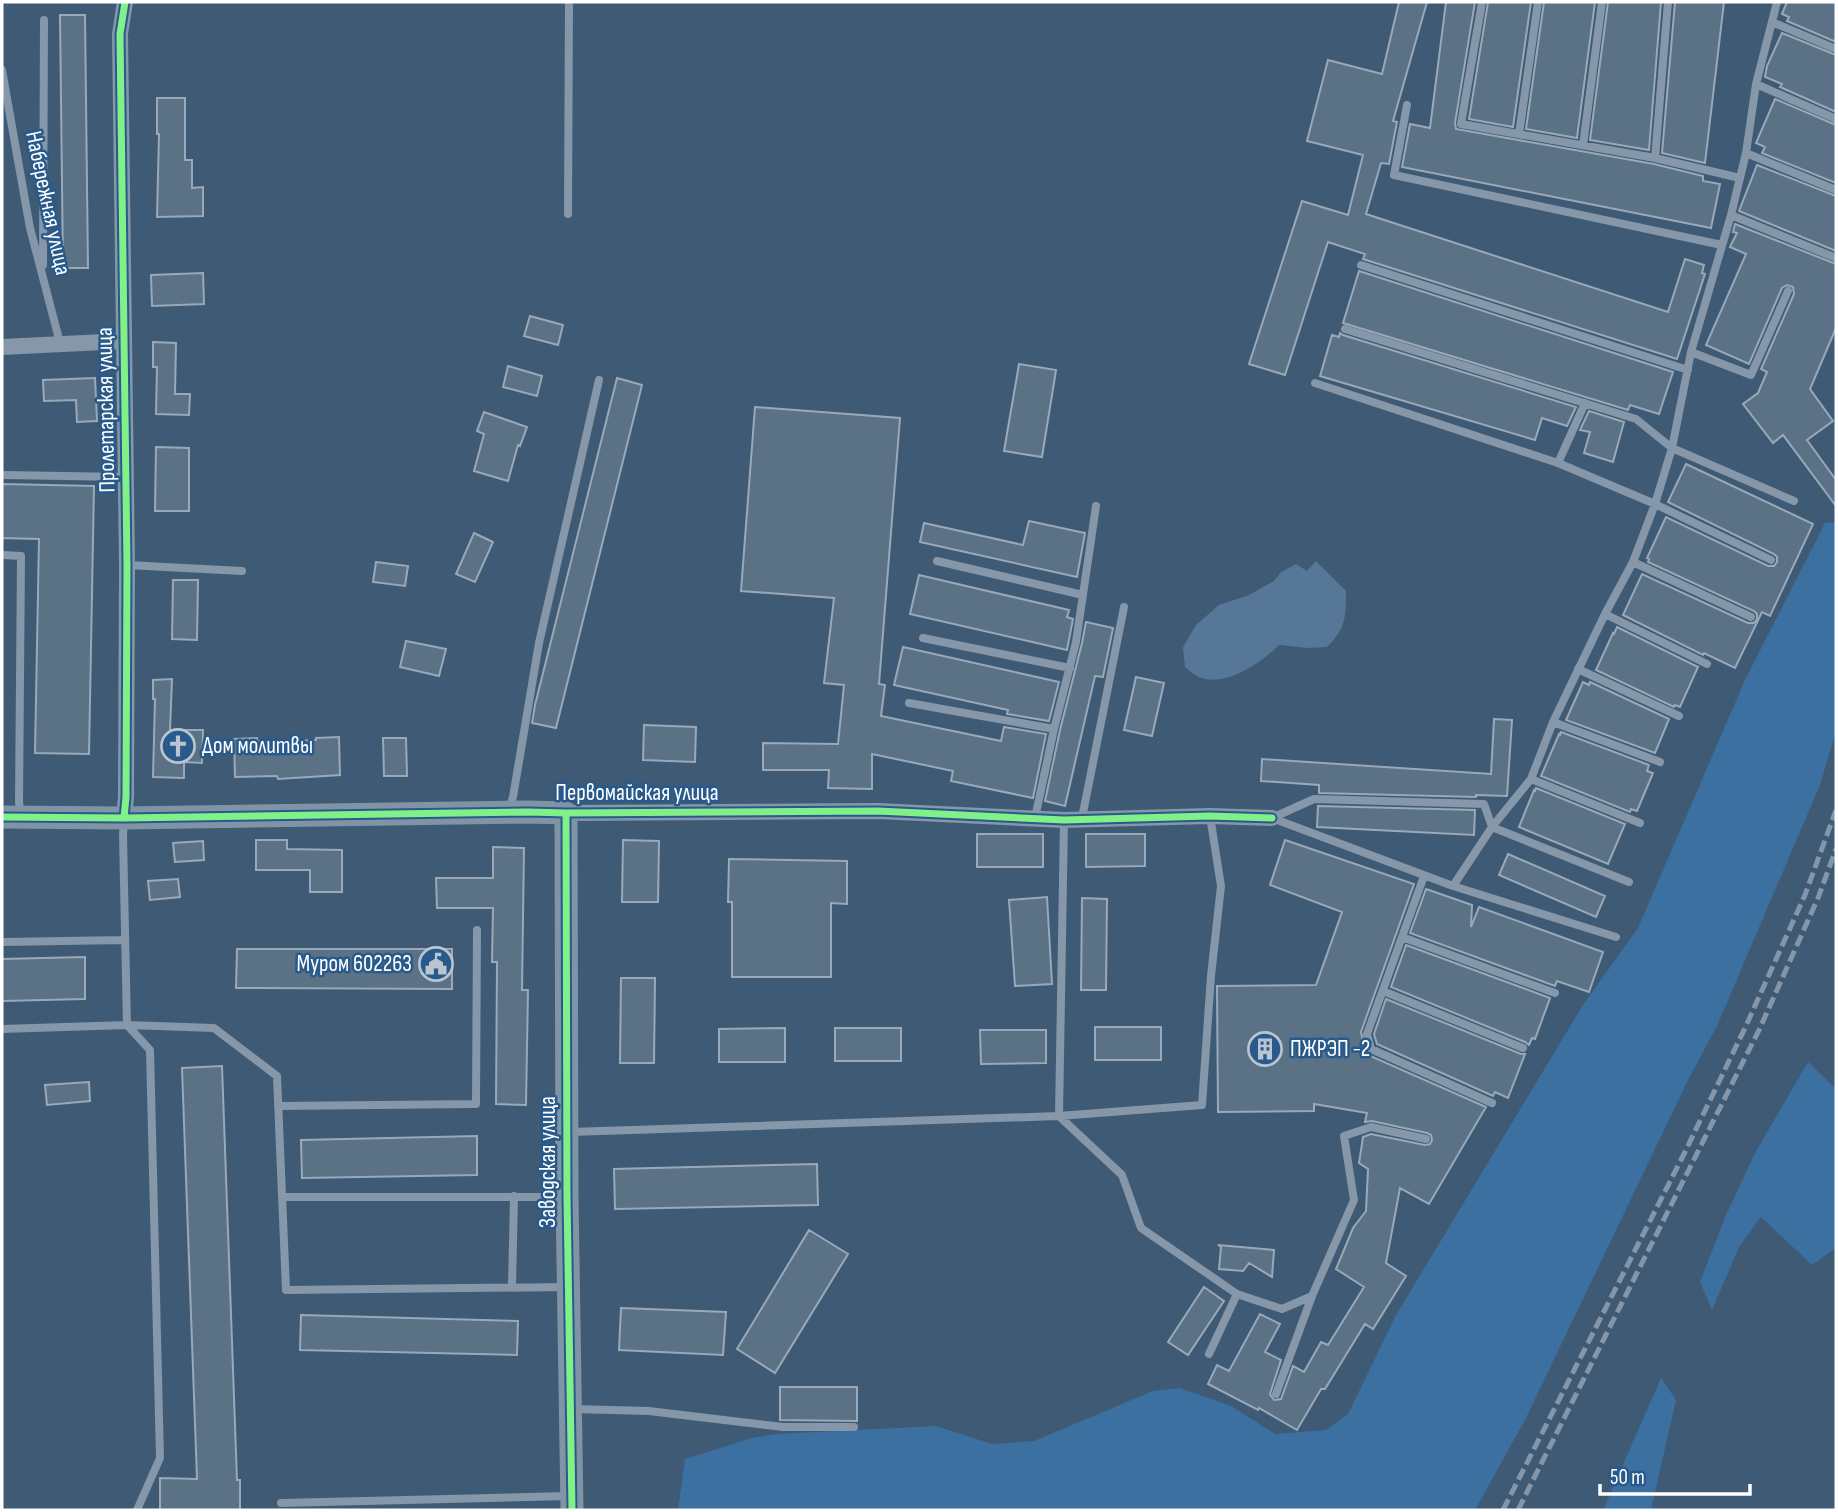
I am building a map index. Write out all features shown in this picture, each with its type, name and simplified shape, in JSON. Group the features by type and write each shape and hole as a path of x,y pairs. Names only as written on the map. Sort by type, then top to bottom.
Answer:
{"street":[{"name":"Пролетарская улица","path":"124,818 127,477 120,34 125,2"},
{"path":"2,347 124,341"},
{"name":"Первомайская улица","path":"12,817 878,811 1064,820 1272,818"},
{"name":"Заводская улица","path":"566,813 571,1503"}],"lane":[{"path":"568,214 569,2"},
{"path":"1482,2 1461,124 1655,158 1740,178"},
{"path":"1519,134 1538,2"},
{"path":"1583,145 1602,2"},
{"path":"1655,158 1668,2"},
{"path":"1453,886 1492,827 1531,779 1553,722 1633,562 1655,504 1672,448 1691,352 1740,178 1756,84 1777,2"},
{"path":"43,278 44,20"},
{"path":"1772,22 1836,48"},
{"name":"Набережная улица","path":"2,70 30,228 60,343"},
{"path":"1756,84 1836,119"},
{"path":"1407,106 1394,174 1722,244"},
{"path":"1746,153 1836,190"},
{"path":"1731,215 1836,258"},
{"path":"1361,265 1688,370"},
{"path":"1691,352 1751,375 1788,291"},
{"path":"1345,329 1636,419 1672,448 1794,501"},
{"path":"508,812 513,797 539,643 599,380"},
{"path":"1315,383 1559,463 1655,504 1771,560"},
{"path":"1559,463 1585,403"},
{"path":"2,475 127,477"},
{"path":"1035,818 1076,642 1096,506"},
{"path":"2,555 22,556 19,789 12,817"},
{"path":"937,562 1083,596"},
{"path":"1633,562 1751,617"},
{"path":"127,565 242,570"},
{"path":"1082,818 1124,607"},
{"path":"1605,614 1707,664"},
{"path":"923,638 1070,668"},
{"path":"1578,669 1679,716"},
{"path":"909,703 1054,729"},
{"path":"1553,722 1660,762"},
{"path":"1531,779 1640,823"},
{"path":"1272,818 1314,799 1483,804 1492,827 1629,882"},
{"path":"567,1133 1059,1116 1202,1105 1211,976 1221,886 1210,817"},
{"path":"124,818 127,1026 150,1050 160,1458 137,1510"},
{"path":"1272,818 1424,876 1616,937"},
{"path":"1064,820 1059,1116 1122,1175 1141,1228 1237,1294 1282,1309 1312,1296"},
{"path":"1424,876 1367,1034 1371,1049 1492,1103"},
{"path":"278,1106 476,1104 477,930"},
{"path":"1402,937 1555,993"},
{"path":"2,943 125,940"},
{"path":"1383,991 1523,1048"},
{"path":"2,1029 127,1026 214,1028 278,1076 286,1290 568,1287"},
{"path":"1276,1394 1312,1296 1354,1200 1344,1136 1371,1127 1426,1139"},
{"path":"512,1286 514,1196"},
{"path":"282,1197 567,1197"},
{"path":"1209,1354 1237,1294"},
{"path":"570,1409 649,1411 783,1427 854,1427"},
{"path":"281,1503 571,1503"}],"shaded area":[{"path":"1836,522 1836,731 1820,785 1717,1026 1688,1080 1525,1420 1475,1510 678,1510 685,1459 752,1438 777,1434 936,1426 992,1444 1034,1441 1153,1391 1180,1388 1231,1406 1275,1434 1326,1430 1348,1414 1396,1315 1583,1005 1638,928 1745,680 1825,523"},
{"path":"1316,561 1346,591 1344,622 1327,647 1279,645 1253,666 1220,679 1199,677 1185,667 1183,647 1196,625 1219,605 1249,595 1296,564 1307,571"},
{"path":"1808,1062 1836,1089 1836,1248 1812,1265 1761,1217 1739,1247 1712,1310 1700,1282 1726,1215 1755,1153"},
{"path":"1661,1378 1676,1400 1651,1510 1603,1510"}],"building":[{"path":"1399,2 1427,2 1393,121 1397,122 1389,164 1381,163 1366,214 1668,312 1685,259 1704,265 1702,273 1705,274 1677,359 1363,259 1365,254 1328,242 1285,375 1249,364 1302,201 1348,215 1363,155 1307,141 1328,60 1382,74"},
{"path":"1446,2 1475,2 1456,129 1654,164 1703,176 1703,181 1720,184 1711,228 1402,167 1410,124 1430,128"},
{"path":"1488,2 1531,2 1513,127 1469,119"},
{"path":"1544,2 1595,2 1577,138 1526,129"},
{"path":"1608,2 1661,2 1649,150 1590,140"},
{"path":"1675,2 1724,2 1705,163 1662,153"},
{"path":"1787,2 1836,2 1836,42 1787,21 1789,17 1782,14"},
{"path":"60,15 85,15 88,268 63,268"},
{"path":"1782,33 1836,55 1836,112 1780,87 1782,84 1765,77"},
{"path":"157,98 185,98 185,160 192,160 192,188 203,187 203,216 157,217"},
{"path":"1775,99 1836,125 1836,183 1762,153 1765,147 1756,143"},
{"path":"1757,165 1836,196 1836,251 1739,211"},
{"path":"1735,224 1836,264 1836,328 1810,389 1833,421 1807,440 1836,480 1836,506 1783,435 1773,443 1743,404 1758,393 1767,372 1761,369 1794,294 1793,287 1787,285 1782,288 1749,364 1706,345 1746,254 1730,247 1737,233 1733,232"},
{"path":"1359,271 1673,372 1659,414 1630,405 1628,410 1343,323"},
{"path":"203,273 204,304 152,306 151,275"},
{"path":"530,316 563,325 558,345 524,336"},
{"path":"1340,333 1576,407 1567,426 1542,418 1535,440 1320,376 1332,335 1339,337"},
{"path":"153,342 176,343 175,394 190,394 189,415 156,414 157,367 153,367"},
{"path":"1019,364 1056,370 1042,457 1004,451"},
{"path":"508,366 542,376 537,396 503,387"},
{"path":"95,378 97,421 77,422 76,400 44,401 43,380"},
{"path":"617,378 642,385 556,728 532,723 535,705"},
{"path":"755,407 900,418 879,684 885,685 881,716 1001,741 1004,727 1046,734 1033,798 951,781 953,771 872,754 872,789 828,788 829,770 763,770 763,743 838,744 844,685 824,683 834,598 741,591"},
{"path":"1589,411 1624,422 1613,462 1584,453 1590,432 1580,430"},
{"path":"484,412 527,427 520,446 518,445 508,481 474,471 484,434 477,431"},
{"path":"156,447 189,448 189,511 155,511"},
{"path":"1686,464 1813,524 1770,616 1762,612 1735,668 1623,615 1642,574 1748,623 1754,623 1757,619 1754,611 1648,562 1647,558 1666,517 1768,566 1774,566 1777,562 1774,554 1668,502"},
{"path":"2,484 94,486 89,754 35,753 39,539 2,538"},
{"path":"1029,521 1085,533 1077,577 920,542 924,523 1023,545"},
{"path":"474,533 493,542 475,582 456,574"},
{"path":"376,562 408,566 405,586 373,582"},
{"path":"919,575 1069,610 1067,617 1073,619 1067,650 910,614"},
{"path":"173,580 198,580 197,640 172,639"},
{"path":"1086,622 1113,628 1103,677 1095,676 1065,806 1045,801"},
{"path":"1617,627 1698,667 1680,707 1674,707 1596,670"},
{"path":"406,641 446,649 439,676 400,667"},
{"path":"903,647 1059,682 1049,721 1007,714 1008,710 894,685"},
{"path":"1136,677 1164,683 1152,736 1124,730"},
{"name":"Дом молитвы","path":"172,679 170,730 203,730 202,763 184,762 184,778 153,777 153,680"},
{"path":"1583,682 1589,685 1590,682 1669,719 1655,753 1566,720"},
{"path":"1494,719 1512,720 1507,796 1319,793 1319,785 1261,781 1262,759 1491,774"},
{"path":"644,725 696,727 695,762 643,760"},
{"path":"1561,732 1649,765 1647,771 1653,773 1637,811 1631,809 1630,812 1541,776"},
{"path":"339,737 340,775 278,779 277,776 235,777 234,739 316,740"},
{"path":"383,738 406,738 407,776 384,776"},
{"path":"1536,788 1625,824 1608,864 1519,827"},
{"path":"1318,806 1475,810 1474,835 1317,827"},
{"path":"977,834 1043,834 1043,867 977,867"},
{"path":"1086,834 1145,834 1145,866 1086,867"},
{"path":"256,840 287,840 287,849 342,850 342,892 310,892 310,870 256,870"},
{"path":"623,840 659,841 658,902 622,902"},
{"path":"1285,840 1414,884 1361,1032 1365,1051 1368,1055 1486,1107 1429,1204 1400,1188 1386,1263 1406,1276 1373,1329 1365,1324 1297,1430 1208,1384 1217,1365 1229,1371 1260,1314 1280,1324 1265,1352 1281,1360 1270,1394 1274,1400 1281,1399 1293,1366 1304,1372 1321,1342 1328,1345 1364,1287 1336,1269 1353,1228 1366,1211 1368,1169 1359,1163 1363,1137 1371,1134 1425,1145 1432,1140 1427,1133 1372,1121 1365,1122 1367,1113 1314,1104 1314,1111 1218,1112 1217,986 1316,985 1342,912 1270,885"},
{"path":"203,841 204,860 175,862 173,843"},
{"path":"493,847 524,848 522,990 528,990 526,1105 496,1104 497,962 492,962 493,908 437,908 436,878 493,878"},
{"path":"1508,854 1605,896 1596,917 1499,875"},
{"path":"729,859 847,861 847,904 831,903 831,977 732,977"},
{"path":"178,879 180,897 150,900 148,881"},
{"path":"1426,889 1472,905 1471,927 1479,907 1603,952 1589,992 1557,981 1555,986 1410,933"},
{"path":"1047,897 1052,984 1015,986 1009,900"},
{"path":"1082,898 1107,899 1106,990 1081,990"},
{"path":"1406,945 1550,998 1535,1039 1532,1038 1529,1045 1391,987"},
{"path":"237,949 452,949 452,989 236,988"},
{"path":"85,957 85,999 2,1001 2,959"},
{"path":"621,978 655,978 654,1063 620,1063"},
{"path":"1386,999 1525,1054 1508,1098 1495,1092 1493,1096 1377,1044 1374,1034"},
{"path":"1095,1027 1161,1027 1161,1060 1095,1060"},
{"path":"785,1028 785,1062 719,1062 719,1029"},
{"path":"835,1028 901,1028 901,1061 835,1061"},
{"path":"980,1030 1046,1030 1046,1063 981,1064"},
{"path":"222,1066 240,1510 160,1510 160,1478 197,1479 182,1068"},
{"path":"89,1082 90,1101 47,1105 45,1085"},
{"path":"477,1136 477,1175 302,1178 301,1140"},
{"path":"817,1164 818,1205 615,1209 614,1169"},
{"path":"809,1230 848,1254 775,1373 737,1349"},
{"path":"1218,1245 1274,1250 1272,1277 1249,1263 1243,1271 1219,1269 1221,1247"},
{"path":"1204,1287 1224,1301 1188,1355 1168,1342"},
{"path":"621,1308 726,1312 723,1355 619,1350"},
{"path":"301,1315 518,1321 517,1355 300,1350"},
{"path":"780,1387 857,1387 857,1421 780,1420"}],"railway":[{"path":"1503,1510 1745,1028 1805,895 1836,810"},
{"path":"1518,1510 1760,1028 1818,898 1836,849"}],"cycle path":[{"path":"124,818 127,565 120,34 125,2"},
{"path":"2,817 878,811 1064,820 1210,816 1272,818"},
{"path":"566,813 567,1197 572,1510"}],"place":[{"name":"Дом молитвы","path":"178,746"},
{"name":"Муром 602263","path":"436,964"},
{"name":"ПЖРЭП -2","path":"1265,1049"}]}
